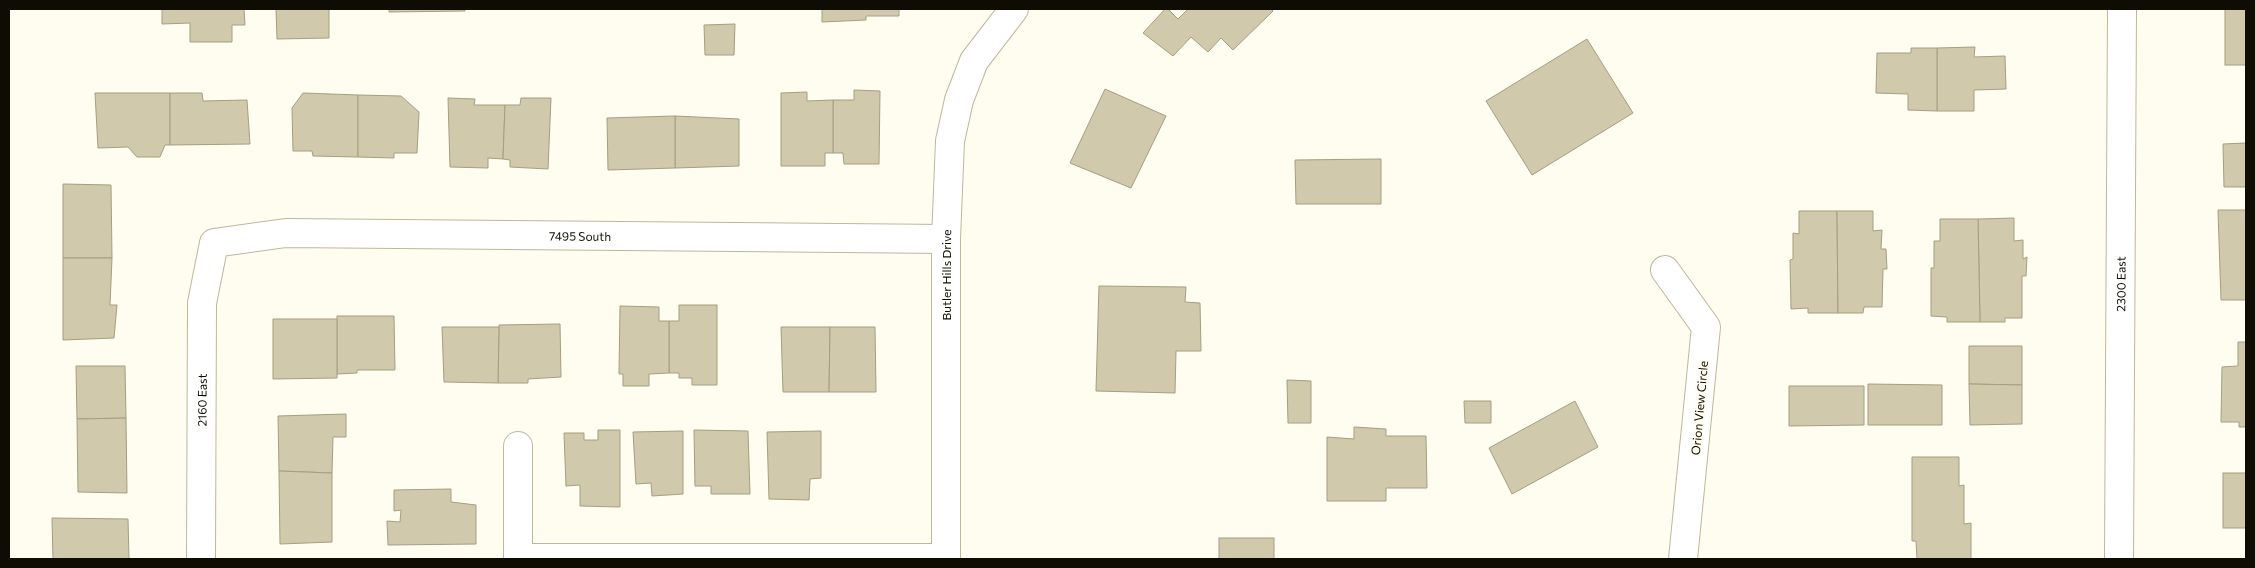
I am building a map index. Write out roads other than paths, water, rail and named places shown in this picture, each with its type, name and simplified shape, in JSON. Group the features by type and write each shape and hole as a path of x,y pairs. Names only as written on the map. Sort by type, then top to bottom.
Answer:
{"street":[{"name":"Butler Hills Drive","path":"946,559 946,239 950,141 959,100 974,62 1014,9"},
{"name":"2300 East","path":"2119,559 2122,9"},
{"name":"7495 South","path":"214,243 286,233 946,239"},
{"name":"2160 East","path":"201,559 202,303 214,243"},
{"name":"Orion View Circle","path":"1665,270 1706,327 1684,559"},
{"path":"518,446 518,558 946,559"}]}
